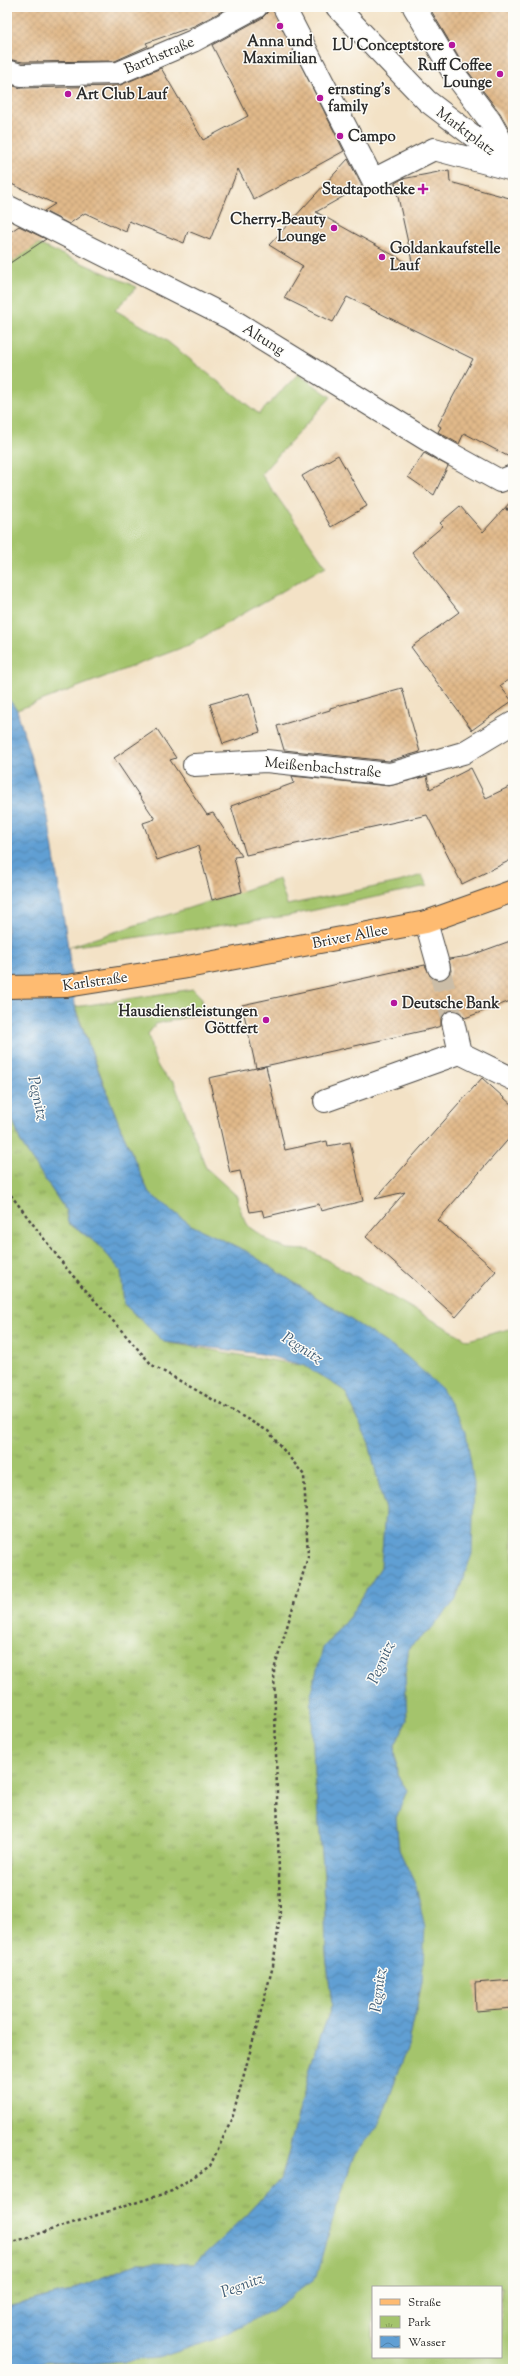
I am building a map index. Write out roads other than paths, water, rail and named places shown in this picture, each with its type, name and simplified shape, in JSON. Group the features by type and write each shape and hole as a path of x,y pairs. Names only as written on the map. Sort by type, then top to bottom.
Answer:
{"main road":[{"name":"Briver Allee","path":"182,968 426,922 513,891"},
{"name":"Karlstraße","path":"7,987 67,986 182,968"}],"street":[{"name":"Barthstraße","path":"7,71 21,75 118,73 193,41 256,7"},
{"name":"Marktplatz","path":"284,7 373,180 434,149 513,168"},
{"name":"Marktplatz","path":"336,7 427,101 513,168"},
{"name":"Marktplatz","path":"414,7 453,72 490,121 513,162"},
{"name":"Altung","path":"7,206 229,318 442,449 500,481 513,476"},
{"name":"Meißenbachstraße","path":"194,765 266,761 390,774 463,753 513,723"},
{"path":"426,922 440,968"},
{"path":"453,1022 460,1053"},
{"path":"326,1101 460,1053 513,1079"}],"water":[{"name":"Pegnitz","path":"7,697 17,710 48,817 68,947 76,1012 119,1124 149,1193 191,1225 246,1251 406,1356 442,1389 466,1432 474,1484 472,1554 455,1601 431,1629 409,1647 405,1674 407,1720 395,1745 397,1775 407,1790 396,1818 399,1850 416,1886 425,1928 422,1982 409,2043 380,2123 353,2158 335,2212 317,2277 271,2311 213,2340 158,2358 88,2364 47,2361 27,2369 7,2369 7,2307 66,2292 138,2263 194,2264 247,2215 282,2177 313,2058 332,2005 326,1954 324,1875 314,1773 311,1692 323,1648 350,1616 381,1567 385,1510 369,1443 345,1391 305,1366 262,1354 164,1342 124,1304 121,1271 98,1244 68,1223 66,1211 21,1143 7,1103"}],"tunnel":[{"path":"439,968 453,1022"}],"place":[{"name":"Anna und Maximilian","path":"280,26"},
{"name":"LU Conceptstore","path":"452,45"},
{"name":"Ruff Coffee Lounge","path":"500,74"},
{"name":"Art Club Lauf","path":"68,94"},
{"name":"ernsting's family","path":"320,98"},
{"name":"Campo","path":"340,136"},
{"name":"Stadtapotheke","path":"423,189"},
{"name":"Cherry-Beauty Lounge","path":"334,228"},
{"name":"Goldankaufstelle Lauf","path":"382,257"},
{"name":"Deutsche Bank","path":"394,1003"},
{"name":"Hausdienstleistungen Göttfert","path":"266,1020"}]}
